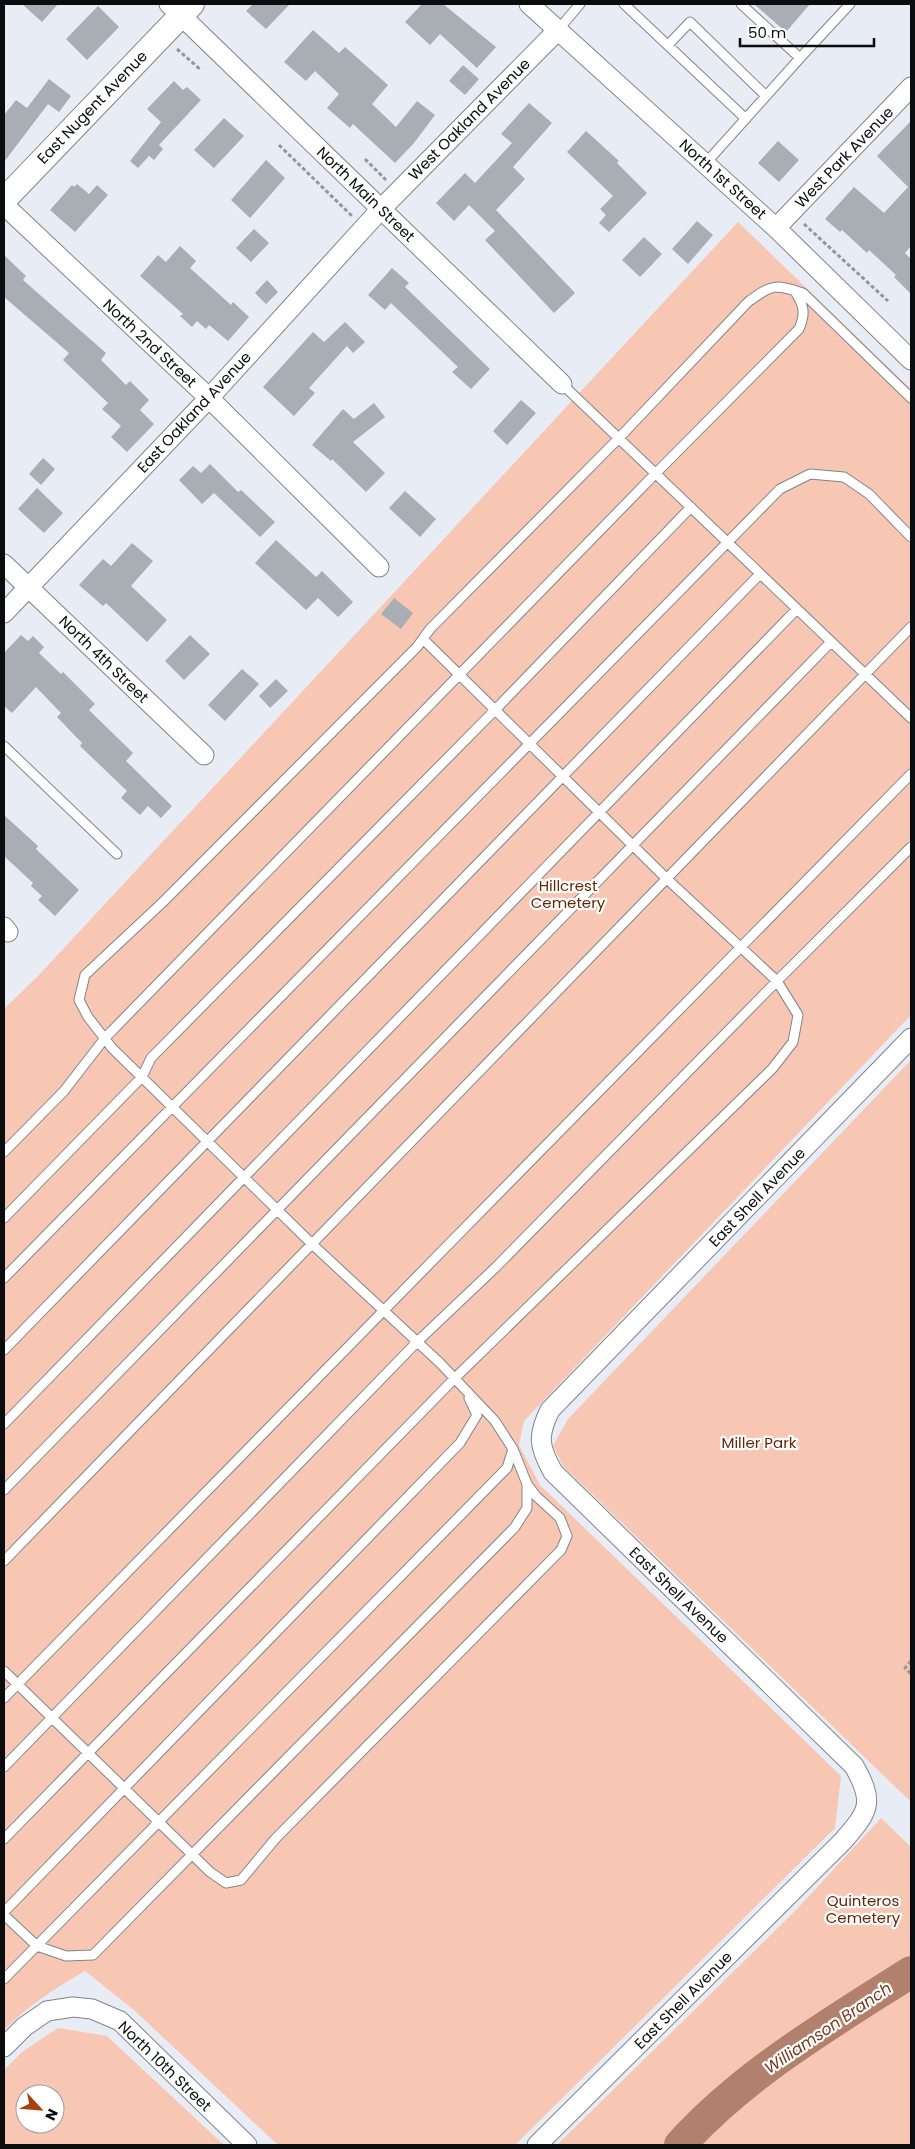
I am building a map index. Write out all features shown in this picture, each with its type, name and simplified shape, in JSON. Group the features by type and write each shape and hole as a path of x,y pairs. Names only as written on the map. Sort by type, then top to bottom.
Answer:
{"street":[{"name":"North 1st Street","path":"529,4 776,228 911,360"},
{"name":"East Nugent Avenue","path":"4,200 181,7"},
{"name":"North Main Street","path":"181,7 381,209 562,384"},
{"name":"West Oakland Avenue","path":"381,209 558,30"},
{"name":"West Park Avenue","path":"776,228 911,87"},
{"name":"North 2nd Street","path":"4,205 209,398 379,567"},
{"name":"East Oakland Avenue","path":"4,612 209,398 381,209"},
{"name":"North 4th Street","path":"4,564 204,755"},
{"name":"East Shell Avenue","path":"537,2145 843,1841 862,1820 867,1803 863,1783 854,1766 553,1472 543,1452 542,1428 550,1410 909,1044"},
{"name":"North 10th Street","path":"4,2047 24,2027 47,2011 73,2007 92,2009 120,2021 247,2145"}],"lane":[{"path":"558,30 580,4"},
{"path":"624,4 746,119"},
{"path":"742,4 800,58"},
{"path":"706,164 850,4"},
{"path":"668,45 690,22 766,96"},
{"path":"4,1670 210,1872 226,1883 241,1880 276,1838 562,1550 566,1536 560,1518 536,1496 527,1484 513,1449 495,1421 455,1378 312,1244 104,1038 88,1017 79,1000 85,975 163,902 410,654 430,629 619,438 748,302 765,289 782,286 803,293 911,398"},
{"path":"4,1152 64,1091 104,1038 799,329 804,318 801,301 794,290"},
{"path":"562,384 911,718"},
{"path":"4,1278 780,489 810,474 844,477 869,494 911,536"},
{"path":"4,1218 142,1077 151,1058 495,710 691,507"},
{"path":"4,1350 760,574"},
{"path":"4,1424 797,609"},
{"path":"4,1561 911,627"},
{"path":"4,1839 455,1378 772,1069 793,1042 798,1015 776,981 667,879 423,639"},
{"path":"4,1490 831,642"},
{"path":"4,746 118,854"},
{"path":"4,1698 385,1312 740,946 911,774"},
{"path":"4,1767 418,1342 496,1267 776,981 911,847"},
{"path":"466,1390 477,1415 460,1443 4,1913 37,1946 66,1956 93,1956 515,1527 527,1508 527,1484"},
{"path":"4,1979 507,1468 513,1449"}],"path":[{"path":"171,43 201,70"},
{"path":"279,145 356,220"},
{"path":"364,159 388,182"},
{"path":"801,222 888,301"},
{"path":"911,1661 905,1668 911,1674"}],"green space":[{"name":"Hillcrest Cemetery","path":"738,222 911,389 911,1015 524,1421 519,1445 540,1485 841,1776 835,1828 515,2145 278,2145 134,2010 85,1971 42,1998 4,2030 4,1009 39,975"},
{"name":"Miller Park","path":"911,1060 911,1802 563,1466 553,1446 568,1419"},
{"name":"Quinteros Cemetery","path":"881,1818 911,1847 911,2145 557,2145 797,1909"},
{"path":"58,2028 107,2036 224,2145 4,2145 4,2070 22,2052"}],"building":[{"path":"22,4 58,4 42,22"},
{"path":"253,4 290,4 266,29 246,11"},
{"path":"422,4 443,4 496,47 477,68 440,34 430,45 405,22"},
{"path":"754,4 810,4 786,32"},
{"path":"98,6 119,27 87,60 66,39"},
{"path":"313,30 339,53 345,47 388,85 372,104 396,127 417,101 435,115 414,143 395,163 353,124 350,128 327,108 339,94 315,71 306,81 284,62"},
{"path":"463,65 479,79 465,95 449,81"},
{"path":"49,79 71,96 59,112 48,104 4,162 4,115 16,100 27,108"},
{"path":"174,81 183,90 187,87 201,100 159,145 163,149 154,160 149,156 138,168 130,161 161,122 147,109"},
{"path":"529,103 552,123 513,167 525,179 496,210 575,293 554,313 485,240 495,231 469,205 454,221 436,203 465,173 475,183 512,143 501,134"},
{"path":"224,118 244,136 214,168 194,150"},
{"path":"911,121 911,246 905,253 911,259 911,294 894,277 896,275 869,250 867,253 842,230 840,232 825,219 854,187 884,213 908,187 877,156"},
{"path":"586,131 619,161 617,163 647,193 609,232 599,223 606,215 600,209 613,196 567,152"},
{"path":"778,141 799,160 779,182 758,163"},
{"path":"266,160 285,178 250,218 231,200"},
{"path":"77,184 89,194 97,185 108,195 75,232 50,210 72,185 74,187"},
{"path":"697,221 713,235 688,264 672,249"},
{"path":"254,229 269,243 251,262 236,248"},
{"path":"644,237 662,254 640,277 622,260"},
{"path":"180,246 196,261 190,268 231,305 233,302 249,317 228,341 209,325 206,329 197,321 192,327 180,316 183,314 140,276 158,255 166,262"},
{"path":"4,255 26,276 23,280 106,353 101,360 126,385 130,381 149,400 140,410 154,424 127,452 111,437 121,426 102,409 108,403 63,360 69,353 4,297"},
{"path":"392,268 409,283 405,287 490,369 471,389 452,372 458,367 391,303 385,310 368,295"},
{"path":"267,280 278,292 266,304 255,293"},
{"path":"345,322 365,342 353,353 347,346 309,388 315,393 294,416 263,387 313,332 324,342"},
{"path":"521,400 536,413 507,445 493,431"},
{"path":"374,403 385,417 353,442 385,473 366,492 332,459 331,461 312,445 343,409 354,419"},
{"path":"43,458 55,469 41,485 29,474"},
{"path":"210,464 238,492 241,490 275,522 260,537 214,493 202,504 179,480 193,466 201,473"},
{"path":"37,488 63,513 44,533 18,509"},
{"path":"405,491 436,519 420,537 389,508"},
{"path":"276,540 316,577 322,571 353,602 338,617 318,598 306,610 255,563"},
{"path":"132,543 153,561 131,586 167,620 147,642 106,603 103,606 79,585 103,559 111,566"},
{"path":"394,598 413,613 401,629 381,614"},
{"path":"21,635 28,641 33,636 44,647 39,653 61,674 63,672 95,704 89,710 133,753 126,761 172,806 161,818 148,806 140,815 121,798 127,791 80,746 82,743 57,717 61,713 36,687 12,713 4,706 4,653"},
{"path":"190,635 210,654 184,680 165,661"},
{"path":"242,669 259,684 225,721 208,705"},
{"path":"276,679 288,691 270,708 259,696"},
{"path":"4,815 38,846 36,849 79,890 55,916 38,900 42,896 31,886 33,883 4,856"}],"waterway":[{"name":"Williamson Branch","path":"680,2145 705,2119 760,2072 819,2031 911,1972"}]}
